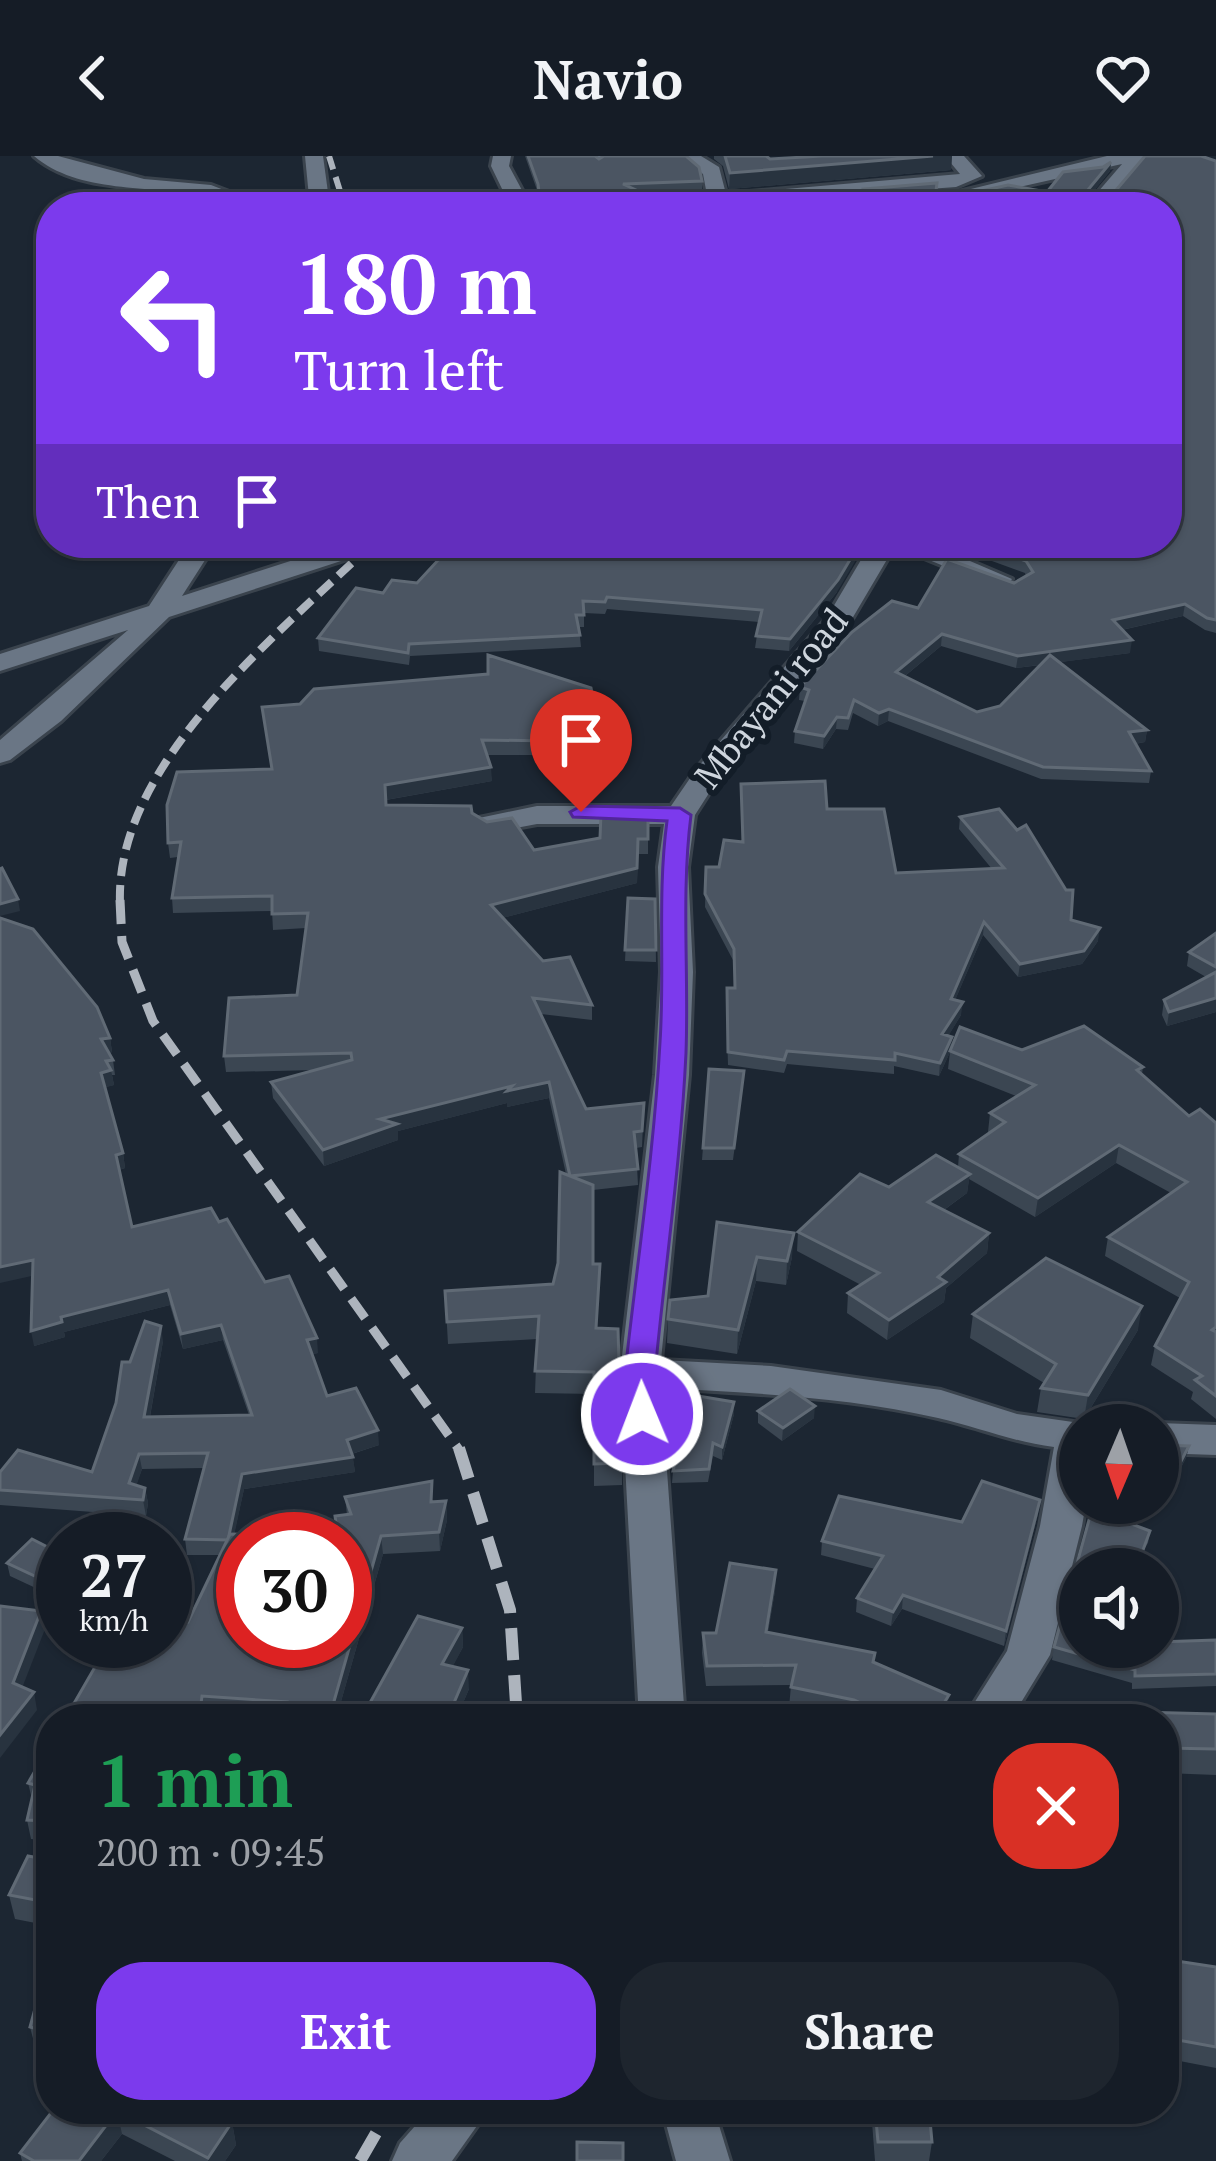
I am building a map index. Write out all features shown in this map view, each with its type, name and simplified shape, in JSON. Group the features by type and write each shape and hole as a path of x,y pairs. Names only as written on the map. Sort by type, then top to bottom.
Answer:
{"street":[{"path":"44,156 64,167 152,186 220,192"},
{"path":"314,156 318,192"},
{"path":"502,156 500,166 514,192"},
{"path":"688,156 712,171 716,192"},
{"path":"762,192 876,180 924,184 972,176 954,156"},
{"path":"972,192 1136,156"},
{"path":"1107,192 1136,156"},
{"path":"906,157 924,184"},
{"path":"0,754 51,715 167,605 194,558"},
{"path":"0,663 322,558"},
{"name":"Mbayani road","path":"661,1704 640,1373 671,1075 677,972 673,867 680,815 707,774 837,623 875,558"},
{"path":"945,558 1014,584"},
{"path":"490,824 537,814 680,815"},
{"path":"640,1373 771,1380 941,1404 1015,1428 1059,1433"},
{"path":"1179,1439 1216,1440"},
{"path":"997,1704 1028,1655 1061,1524"},
{"path":"419,2161 450,2124"},
{"path":"692,2124 703,2161"}],"building":[{"path":"528,156 686,156 699,167 702,181 623,184 636,192 539,192"},
{"path":"725,156 770,159 933,156 730,173"},
{"path":"1145,156 1201,156 1216,161 1216,620 1185,604 1113,620 1132,640 1018,656 942,634 896,672 977,712 1000,706 1050,655 1147,730 1129,732 1151,771 1043,767 889,709 879,713 854,700 848,718 837,717 824,736 795,731 809,690 800,687 852,632 892,601 918,608 947,559 1014,583 1033,572 1018,558 1182,558 1182,192 1114,192"},
{"path":"1111,162 1086,192 1047,192 1063,172"},
{"path":"937,183 936,191 863,192 863,189"},
{"path":"1008,185 1047,192 977,192"},
{"path":"440,558 851,558 790,639 756,636 762,610 607,597 605,602 583,601 584,615 576,615 580,635 409,644 408,653 318,638 356,588 383,593 392,580 417,583"},
{"path":"488,655 591,688 603,747 561,754 552,741 482,740 491,767 385,785 386,805 471,806 472,813 487,822 512,818 534,850 600,838 601,814 648,814 648,839 638,839 637,868 491,905 543,961 570,957 592,1005 533,998 586,1109 644,1103 642,1131 634,1132 638,1169 570,1176 549,1082 507,1091 512,1086 380,1119 397,1124 323,1150 271,1082 352,1060 351,1053 224,1056 229,998 297,995 308,913 272,914 272,896 172,898 181,842 168,843 167,805 177,772 272,769 262,707 300,704 314,689 488,674"},
{"path":"825,781 827,809 884,809 896,873 1004,868 960,817 999,809 1017,830 1026,825 1066,890 1073,890 1071,920 1100,928 1084,951 1020,964 984,922 951,999 963,1002 942,1034 952,1037 940,1063 895,1053 895,1060 787,1051 784,1060 728,1052 727,988 735,988 734,949 705,894 706,867 719,867 724,840 743,842 741,784"},
{"path":"0,869 18,899 0,904"},
{"path":"628,898 655,899 656,950 625,950"},
{"path":"0,918 33,929 97,1007 110,1038 101,1039 113,1060 106,1061 111,1070 101,1073 123,1153 116,1155 132,1227 211,1208 219,1222 227,1219 265,1282 289,1276 317,1338 307,1340 327,1396 356,1388 378,1430 347,1440 353,1457 242,1474 234,1512 216,1512 216,1540 192,1539 192,1513 208,1453 139,1454 129,1483 145,1488 143,1500 0,1490 0,1472 18,1450 92,1472 116,1403 122,1362 130,1362 145,1321 161,1326 144,1417 252,1415 221,1325 181,1334 168,1290 61,1317 62,1322 31,1331 33,1260 0,1267"},
{"path":"1216,933 1216,967 1189,952"},
{"path":"1216,972 1216,998 1169,1012 1164,1000"},
{"path":"1084,1026 1143,1067 1137,1070 1189,1116 1200,1109 1216,1123 1216,1327 1212,1330 1216,1332 1216,1396 1195,1380 1202,1376 1155,1346 1189,1282 1108,1237 1187,1182 1119,1145 1038,1198 959,1154 1005,1122 990,1113 1035,1085 950,1051 960,1027 1022,1050"},
{"path":"709,1069 744,1071 734,1148 703,1148"},
{"path":"936,1155 970,1174 928,1202 989,1233 938,1277 946,1282 889,1320 848,1293 879,1273 798,1232 860,1174 889,1187"},
{"path":"560,1172 593,1185 593,1264 600,1264 596,1328 618,1329 622,1463 594,1464 594,1372 535,1371 539,1316 447,1322 445,1291 553,1284 558,1263"},
{"path":"717,1222 794,1233 787,1261 757,1257 738,1330 668,1319 670,1300 708,1296"},
{"path":"1046,1258 1142,1306 1088,1395 1041,1388 1056,1364 973,1314"},
{"path":"790,1389 815,1406 783,1428 758,1411"},
{"path":"692,1395 734,1402 722,1447 713,1443 709,1469 673,1471"},
{"path":"1179,1446 1189,1446 1179,1465"},
{"path":"432,1481 431,1502 446,1501 439,1532 381,1536 372,1568 372,1512 350,1512 345,1497"},
{"path":"982,1481 1040,1500 1006,1631 903,1595 893,1612 857,1598 883,1556 822,1541 839,1496 962,1522"},
{"path":"1088,1524 1132,1524 1150,1531 1144,1548 1081,1548"},
{"path":"32,1539 36,1541 36,1577 7,1563"},
{"path":"216,1563 216,1668 343,1668 333,1704 202,1696 201,1704 74,1704 94,1668 192,1668 192,1614"},
{"path":"730,1563 776,1570 766,1632 875,1653 873,1662 949,1695 943,1704 863,1704 791,1687 796,1665 707,1666 703,1633 716,1633"},
{"path":"0,1606 36,1610 36,1624 13,1683 34,1692 0,1735"},
{"path":"418,1616 462,1628 442,1664 468,1670 453,1704 369,1704"},
{"path":"1216,1640 1216,1674 1135,1676 1135,1670 1128,1668 1179,1668 1179,1641"},
{"path":"1179,1713 1216,1714 1216,1749 1179,1748"},
{"path":"36,1769 36,1820 27,1820 35,1785 28,1783"},
{"path":"28,1856 36,1857 36,1900 9,1895"},
{"path":"1179,1961 1216,1967 1216,2047 1179,2040"},
{"path":"42,2124 107,2124 79,2161 34,2161 20,2153"},
{"path":"142,2124 231,2124 208,2158"},
{"path":"876,2124 930,2124 932,2142 878,2142"},
{"path":"577,2142 623,2143 623,2161 577,2161"}],"railway":[{"path":"329,156 340,192"},
{"path":"120,902 126,851 144,800 173,751 251,659 357,558"},
{"path":"120,902 122,942 153,1021 460,1451"},
{"path":"460,1451 510,1610 516,1704"},
{"path":"360,2161 381,2124"}],"route":[{"path":"581,812 680,815 673,867 677,972 671,1075 640,1373 642,1414"}]}
